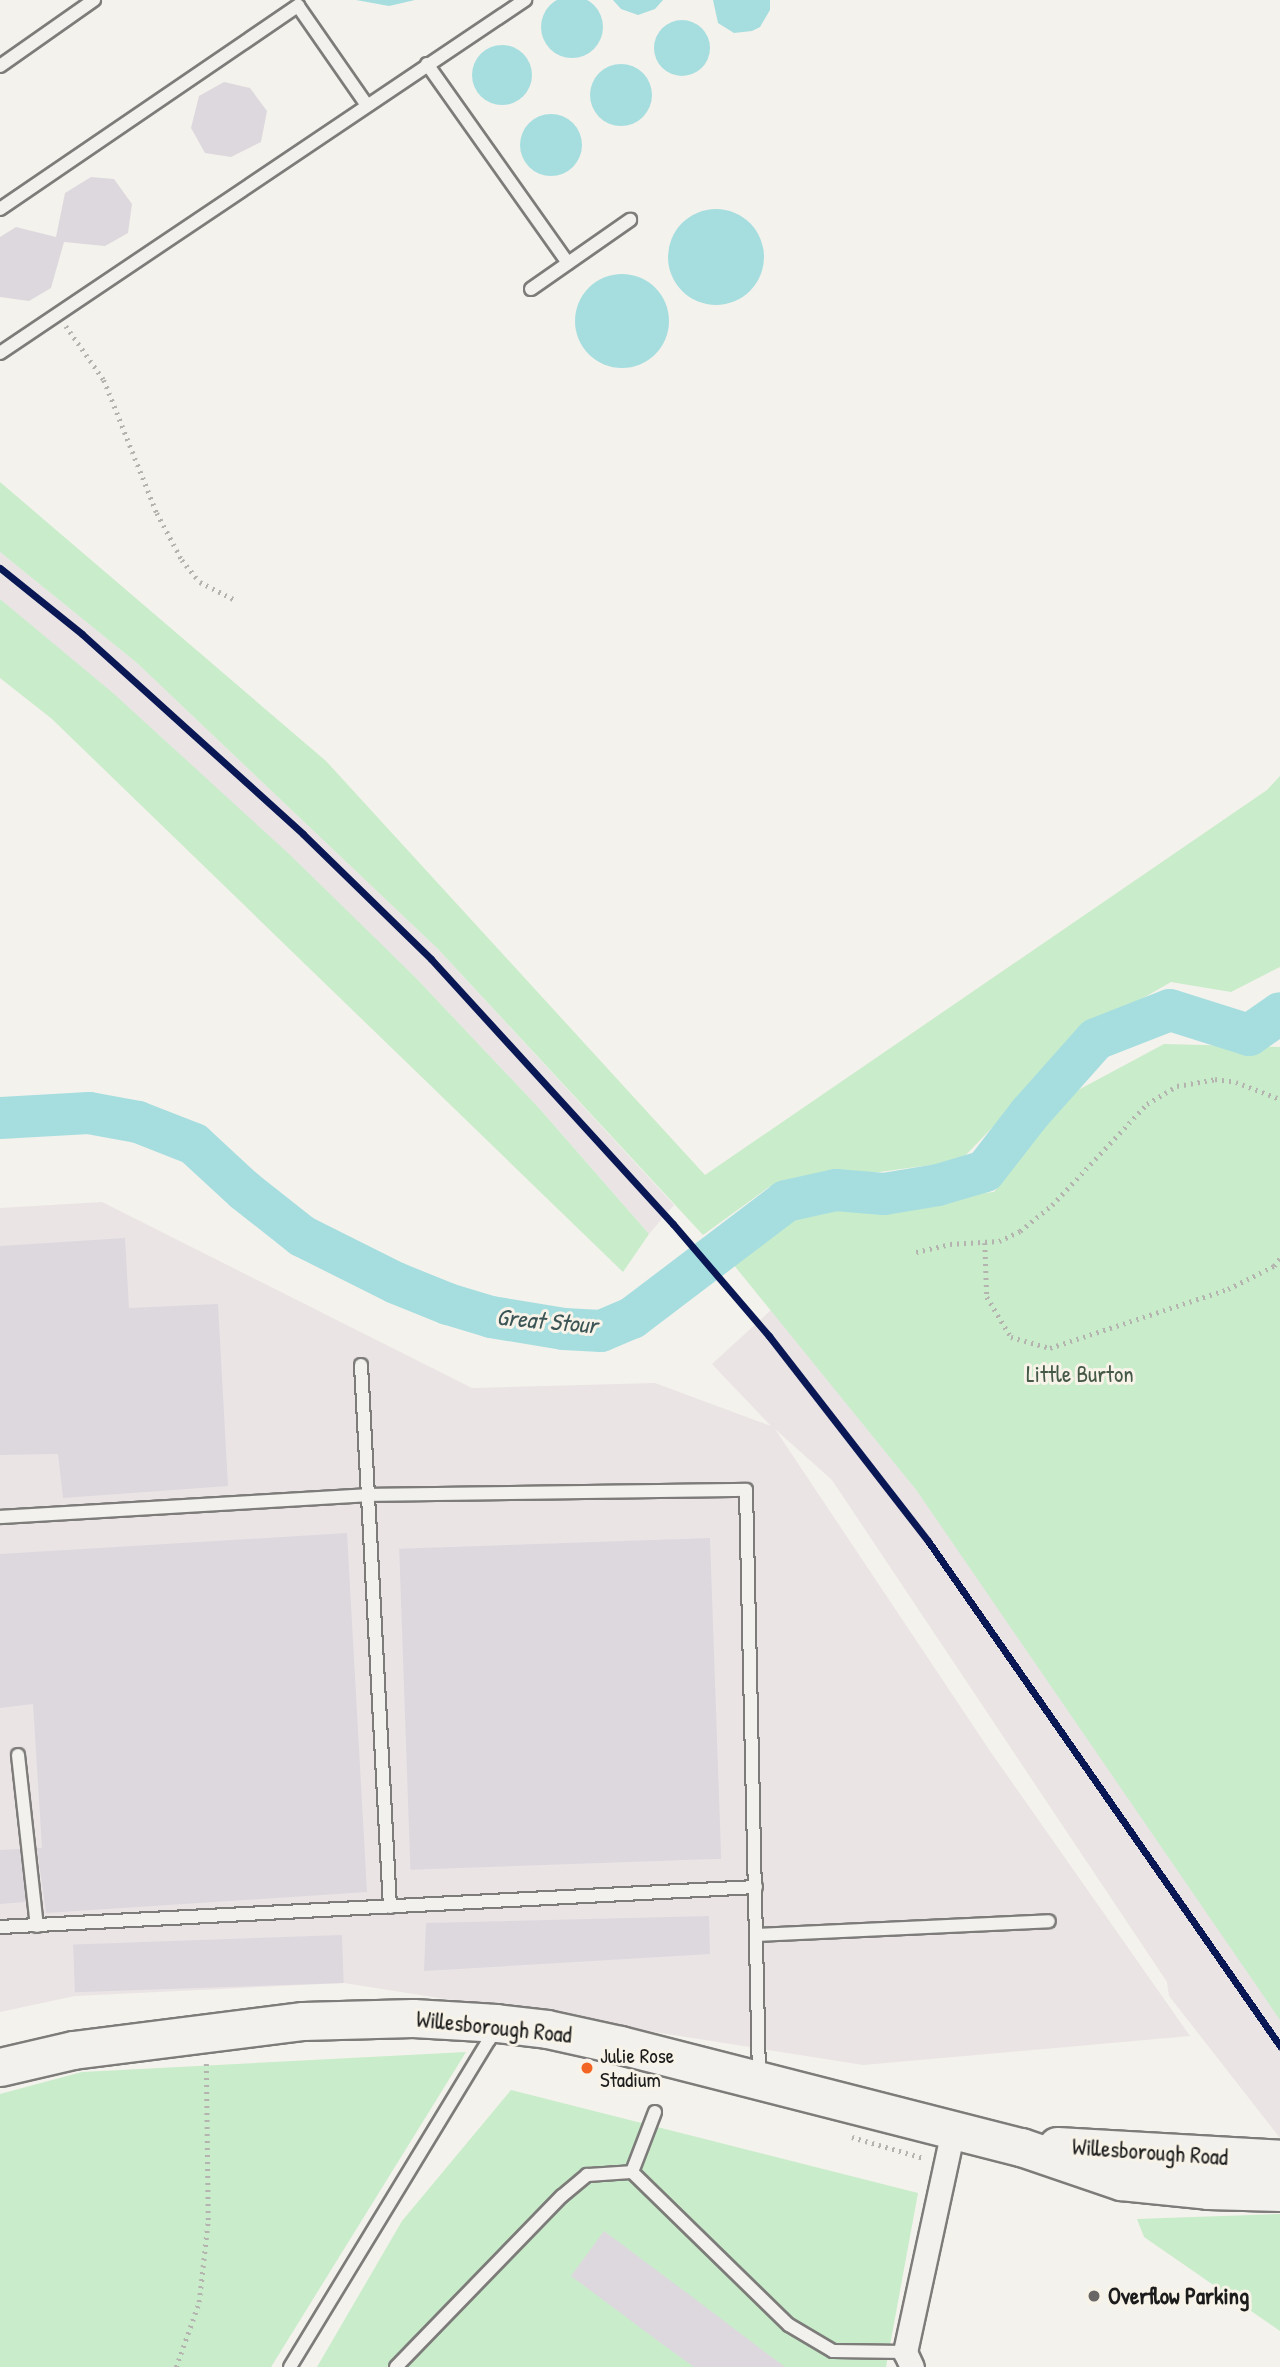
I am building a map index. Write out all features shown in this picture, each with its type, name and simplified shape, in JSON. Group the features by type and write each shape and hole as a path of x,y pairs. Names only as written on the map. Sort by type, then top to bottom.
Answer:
{"main road":[{"name":"Willesborough Road","path":"0,2067 73,2050 303,2021 413,2018 496,2023 547,2029 1021,2147 1121,2181 1208,2190 1280,2192"},
{"name":"Willesborough Road","path":"1021,2147 1082,2146 1280,2159"}],"street":[{"path":"909,2359 953,2130"}],"lane":[{"path":"0,66 94,0"},
{"path":"0,353 144,259 366,104 525,0"},
{"path":"0,209 295,3 366,104"},
{"path":"427,64 568,263"},
{"path":"531,289 630,220"},
{"path":"360,1364 390,1907"},
{"path":"0,1517 368,1495 746,1490 760,2082"},
{"path":"18,1755 37,1926"},
{"path":"0,1927 756,1887"},
{"path":"757,1935 1049,1921"},
{"path":"290,2367 489,2040 496,2023"},
{"path":"632,2172 655,2112"},
{"path":"396,2367 562,2196 587,2175 632,2172 789,2325 833,2351 909,2359"}],"path":[{"path":"57,314 104,380 147,490 182,560 200,582 235,600"},
{"path":"916,1252 950,1244 985,1243 1020,1231 1052,1205 1147,1104 1162,1093 1196,1081 1215,1079 1236,1082 1280,1099"},
{"path":"985,1243 987,1297 1011,1337 1050,1348 1228,1289 1274,1266 1280,1258"},
{"path":"176,2367 199,2302 208,2220 206,2054"}],"shaded area":[{"path":"0,552 137,663 438,949 674,1205 649,1234 538,1107 415,977 160,736 0,599"},
{"path":"102,1202 472,1388 655,1383 771,1426 712,1364 771,1310 917,1491 1032,1650 1280,2017 1280,2138 1169,1996 1167,1982 832,1480 775,1429 990,1751 1190,2036 863,2065 344,1983 75,1996 0,2012 0,1208"}],"green space":[{"path":"0,482 326,761 705,1175 1267,790 1280,776 1280,967 1231,992 1171,982 1084,1032 960,1161 769,1187 703,1235 438,949 137,663 0,552"},
{"path":"0,599 113,693 288,853 415,977 538,1107 649,1234 623,1272 52,719 0,678"},
{"name":"Little Burton","path":"1164,1044 1280,1047 1280,2020 917,1491 733,1264 788,1218 865,1205 994,1192 1067,1096"},
{"path":"466,2052 271,2367 0,2367 0,2094 82,2072"},
{"name":"Julie Rose Stadium","path":"511,2090 918,2193 886,2367 317,2367 402,2221"},
{"path":"1280,2214 1280,2331 1144,2237 1137,2219"}],"water":[{"path":"572,-4 584,-2 594,5 601,15 601,39 594,49 584,56 572,58 560,56 550,49 543,39 541,27 543,15 550,5 560,-2"},
{"path":"356,0 415,0 389,6"},
{"path":"613,0 663,0 655,9 638,15 621,9"},
{"path":"713,0 770,0 770,10 760,27 734,33 718,23"},
{"path":"682,20 693,22 702,28 708,37 708,59 702,68 693,74 682,76 671,74 662,68 656,59 654,48 656,37 662,28 671,22"},
{"path":"502,45 519,50 527,58 532,75 527,92 519,100 502,105 485,100 477,92 472,75 477,58 485,50"},
{"path":"621,64 643,73 652,95 643,117 621,126 599,117 590,95 599,73"},
{"path":"545,114 557,114 573,123 580,133 580,157 573,167 557,176 545,176 534,171 525,162 520,151 520,139 525,128 534,119"},
{"path":"716,209 734,213 750,223 760,239 764,257 760,275 750,291 734,301 716,305 698,301 682,291 672,275 668,257 672,239 682,223 698,213"},
{"path":"613,274 631,274 656,287 666,303 669,321 666,339 656,355 631,368 613,368 588,355 575,330 575,312 588,287"}],"building":[{"path":"224,82 250,88 267,111 261,142 231,157 205,153 191,128 199,96"},
{"path":"91,177 114,179 132,204 128,233 105,246 64,242 51,288 29,301 0,297 0,237 16,227 56,237 65,193"},
{"path":"125,1238 129,1308 218,1304 228,1486 63,1498 58,1454 0,1455 0,1246"},
{"path":"347,1533 367,1892 46,1913 37,1848 42,1848 33,1704 0,1708 0,1554"},
{"path":"710,1538 721,1859 410,1870 399,1549"},
{"path":"20,1849 26,1902 0,1904 0,1850"},
{"path":"709,1916 710,1954 424,1971 426,1923"},
{"path":"342,1935 344,1983 75,1992 73,1944"},
{"path":"604,2231 785,2367 694,2367 571,2276"}],"waterway":[{"name":"Great Stour","path":"0,1118 89,1113 138,1122 194,1144 245,1191 302,1236 396,1283 448,1304 491,1317 564,1329 601,1331 632,1318 786,1201 836,1190 884,1194 938,1185 985,1171 1030,1113 1096,1039 1170,1010 1249,1035 1280,1013"}],"transit line":[{"path":"0,568 82,634 303,834 431,959 673,1224 769,1336 928,1541 1280,2046"}],"place":[{"name":"Julie Rose Stadium","path":"587,2068"},
{"name":"Overflow Parking","path":"1094,2296"}]}
